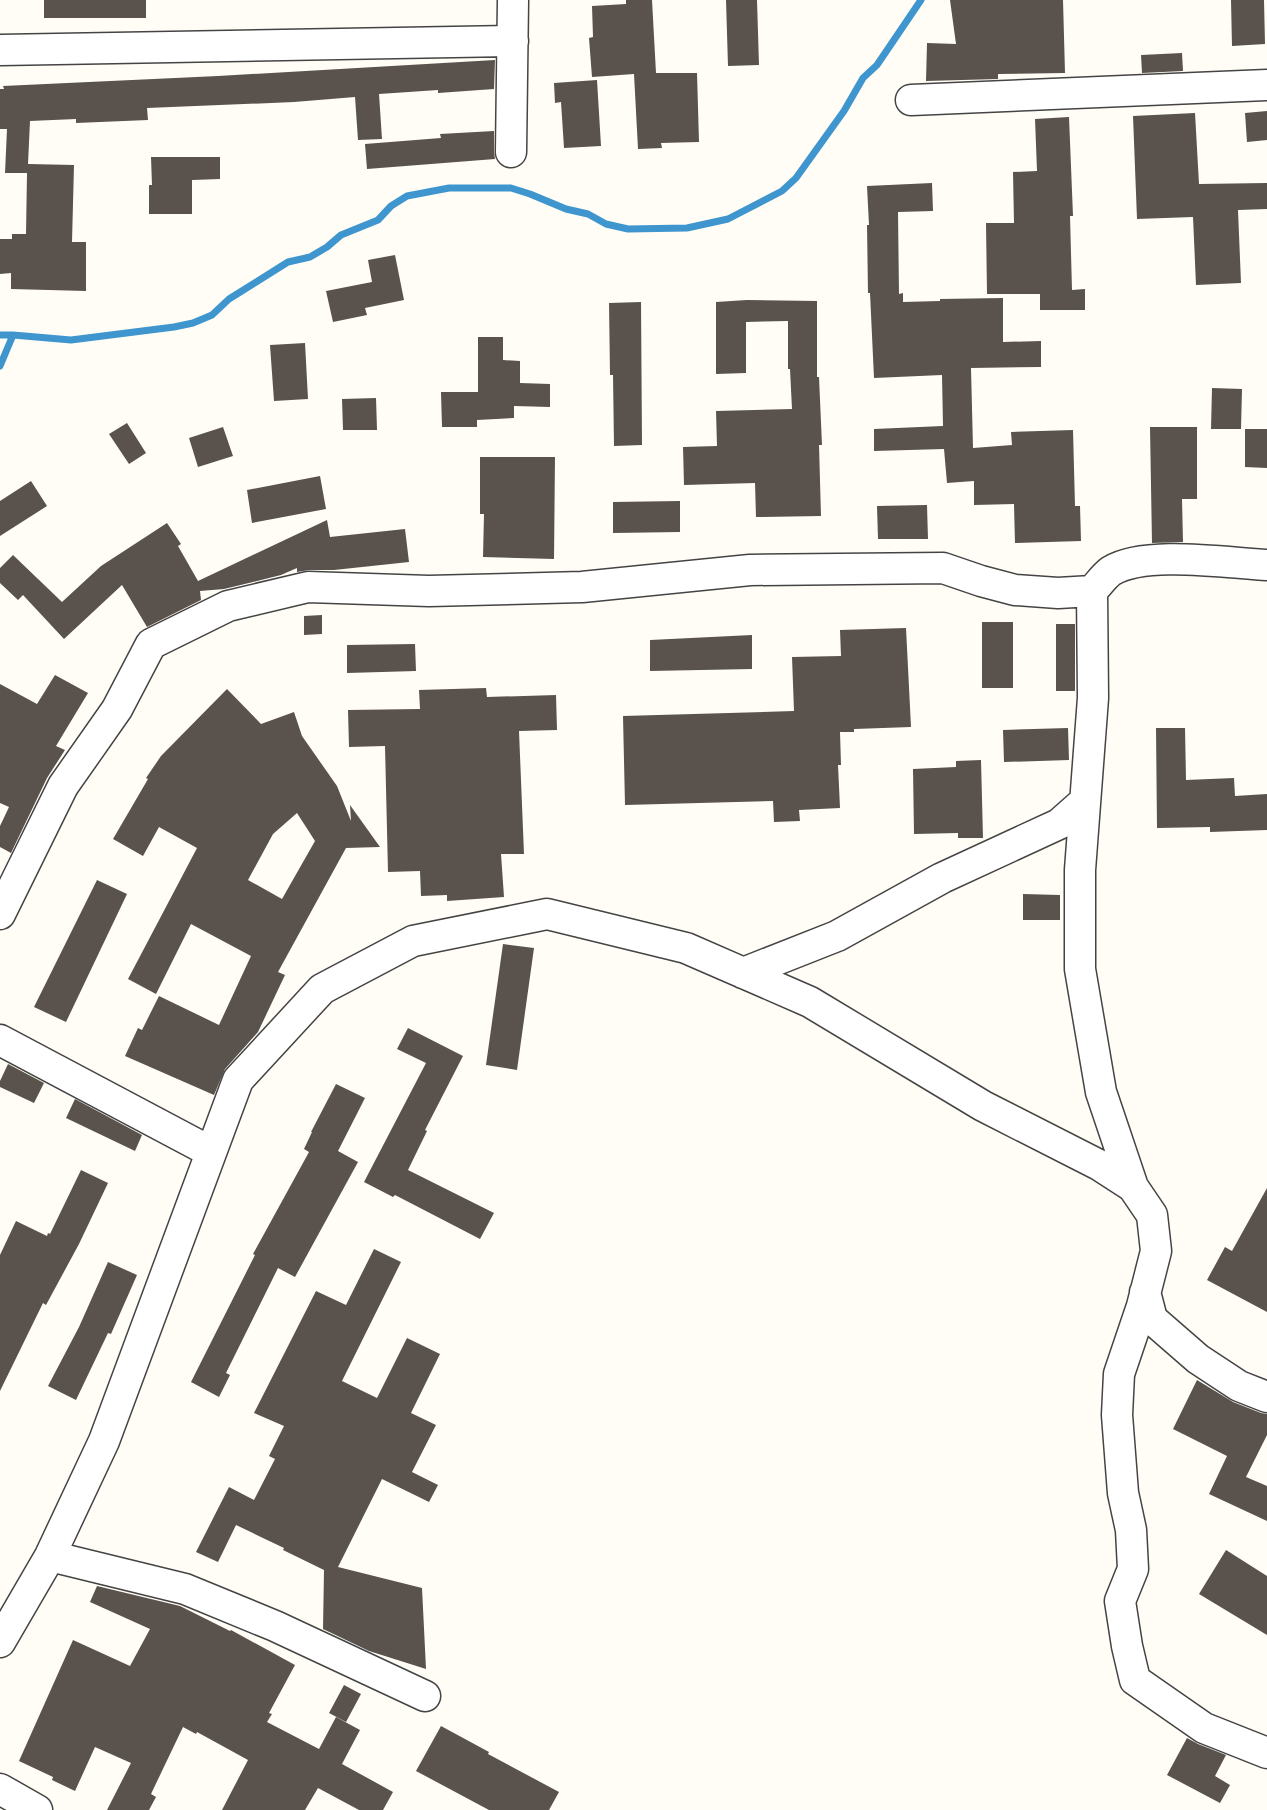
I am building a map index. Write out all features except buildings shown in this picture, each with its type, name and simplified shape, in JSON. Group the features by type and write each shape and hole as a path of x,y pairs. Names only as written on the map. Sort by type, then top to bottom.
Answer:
{"street":[{"path":"511,152 513,0"},
{"path":"0,50 513,41"},
{"path":"911,100 1267,85"},
{"path":"0,914 63,786 117,709 151,645 228,606 308,587 429,591 582,587 750,570 943,568 1015,590 1058,593 1092,591 1111,572 1135,562 1167,559 1267,565"},
{"path":"1092,591 1093,698 1080,870 1080,970 1101,1092 1133,1187 1152,1215 1156,1251 1119,1374 1117,1415 1133,1569 1120,1601 1126,1646 1135,1681 1204,1728 1267,1753"},
{"path":"743,973 837,936 942,877 1059,824 1085,802"},
{"path":"0,1642 50,1556 104,1441 238,1080 322,989 413,941 547,914 686,948 810,1002 983,1106 1099,1165 1133,1187"},
{"path":"0,1040 211,1152"},
{"path":"1145,1293 1152,1319 1198,1359 1238,1386 1267,1397"},
{"path":"50,1556 185,1588 275,1626 425,1696"},
{"path":"0,1789 37,1810"}],"waterway":[{"path":"0,366 13,335 71,340 193,323 212,315 229,299 288,262 310,257 341,235 378,220 391,206 407,196 449,188 511,188 566,209 588,214 606,224 628,229 687,228 728,219 782,191 796,178 844,111 863,78 877,65 921,0"},
{"path":"0,335 13,335"}]}
